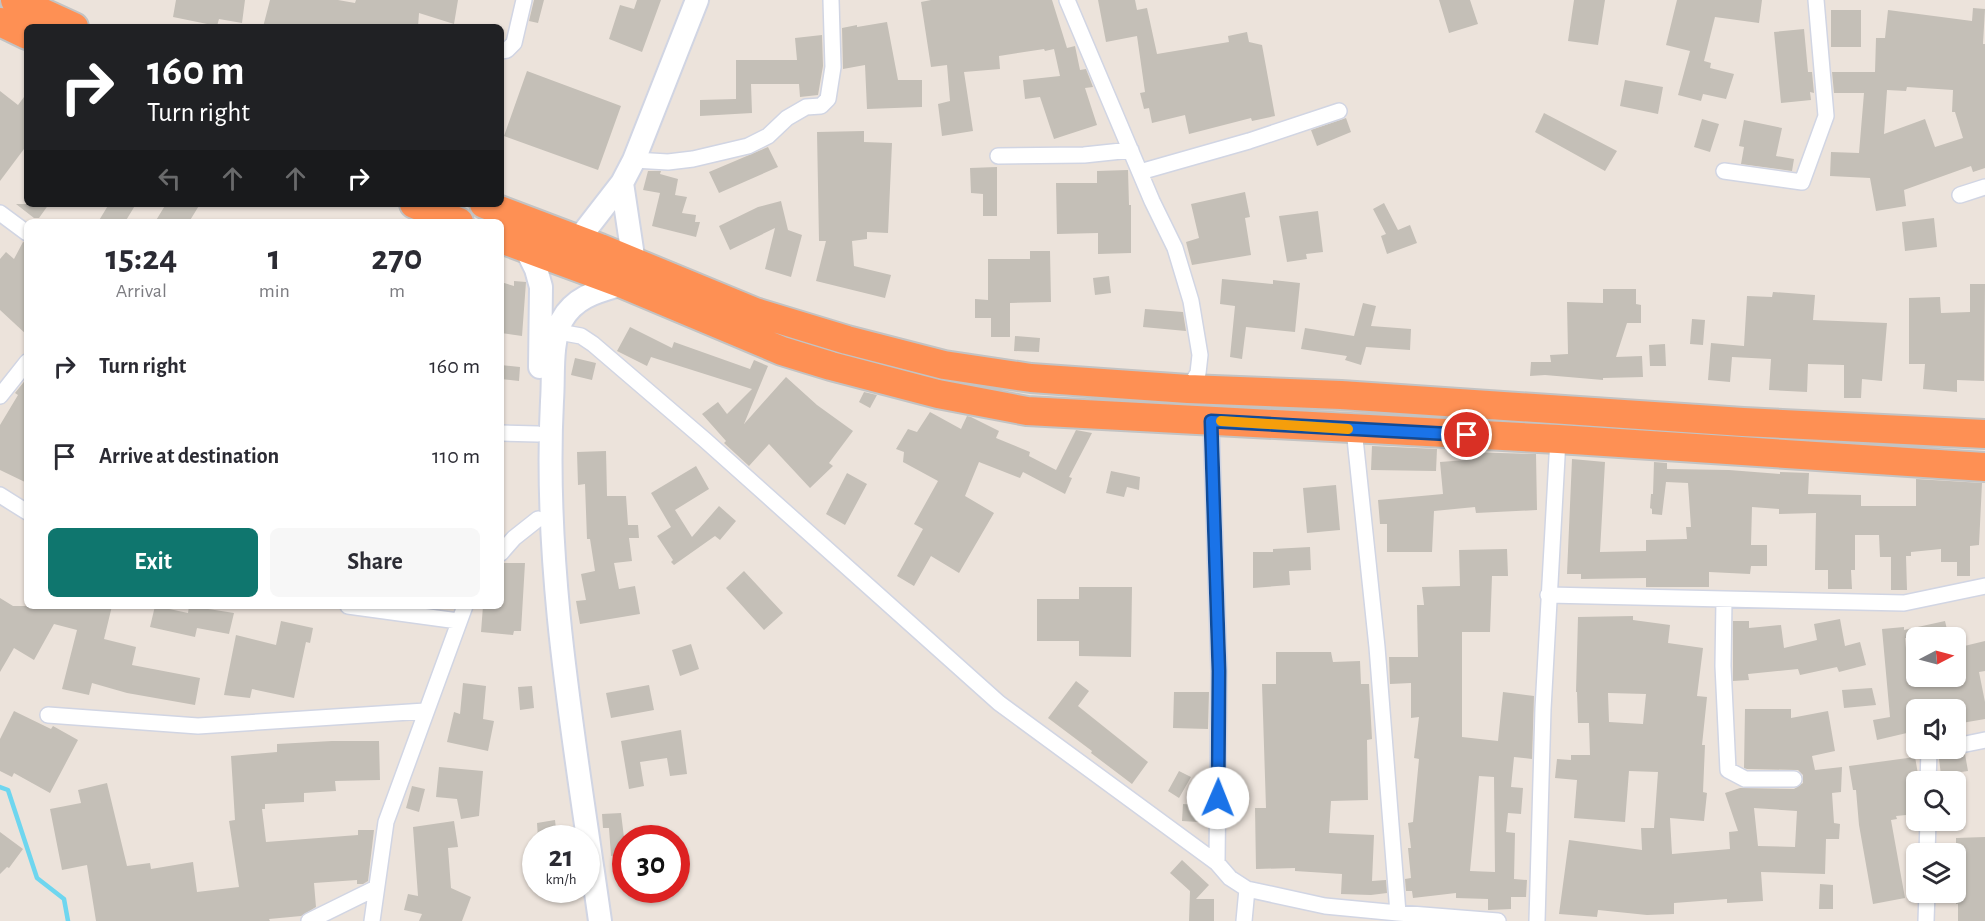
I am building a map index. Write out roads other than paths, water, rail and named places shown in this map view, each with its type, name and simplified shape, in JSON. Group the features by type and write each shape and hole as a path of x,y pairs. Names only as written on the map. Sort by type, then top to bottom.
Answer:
{"highway":[{"path":"10,23 26,24"},
{"path":"422,207 452,219"},
{"path":"492,207 577,241 628,273 782,351 938,394 1027,411 1594,441 1985,467"},
{"path":"513,244 628,273 847,340 944,365 1031,378 1188,389 1341,395 1798,425 1985,434"},
{"path":"1594,441 1595,412"}],"street":[{"path":"504,50 514,43 524,0"},
{"path":"577,241 622,183 634,160 697,0"},
{"path":"634,160 668,162 693,159 748,146 768,136 787,118 806,107 821,106 828,99 833,67 831,0"},
{"path":"1067,0 1175,248 1191,301 1200,355 1198,373 1188,389"},
{"path":"1724,171 1802,182 1826,116 1816,0"},
{"path":"1140,172 1249,141 1339,111"},
{"path":"998,156 1084,154 1131,150"},
{"path":"600,921 563,658 555,575 550,437 555,344 561,322 571,307 585,296 628,273 622,183"},
{"path":"1960,195 1985,187"},
{"path":"0,213 24,231"},
{"path":"513,244 536,269 541,287 538,519 545,625 572,825"},
{"path":"559,332 581,336 592,344 714,448 999,703 1217,863 1230,878 1247,889 1325,906 1498,921"},
{"path":"0,396 24,366"},
{"path":"1211,421 1219,671 1217,863"},
{"path":"1354,429 1377,646 1398,913"},
{"path":"504,433 538,434"},
{"path":"1538,921 1543,709 1558,439"},
{"path":"0,495 24,510"},
{"path":"504,550 514,538 538,519"},
{"path":"1548,595 1904,603 1985,586"},
{"path":"1724,600 1723,666 1728,770 1744,779 1794,779"},
{"path":"370,609 458,621"},
{"path":"372,921 386,822 464,609"},
{"path":"48,715 198,726 425,711"},
{"path":"1966,744 1985,740"},
{"path":"309,921 376,888"},
{"path":"1244,921 1247,889"},
{"path":"583,903 586,921"},
{"path":"1926,921 1927,903"}],"waterway":[{"path":"0,787 8,790 37,878 64,899 68,921"}]}
